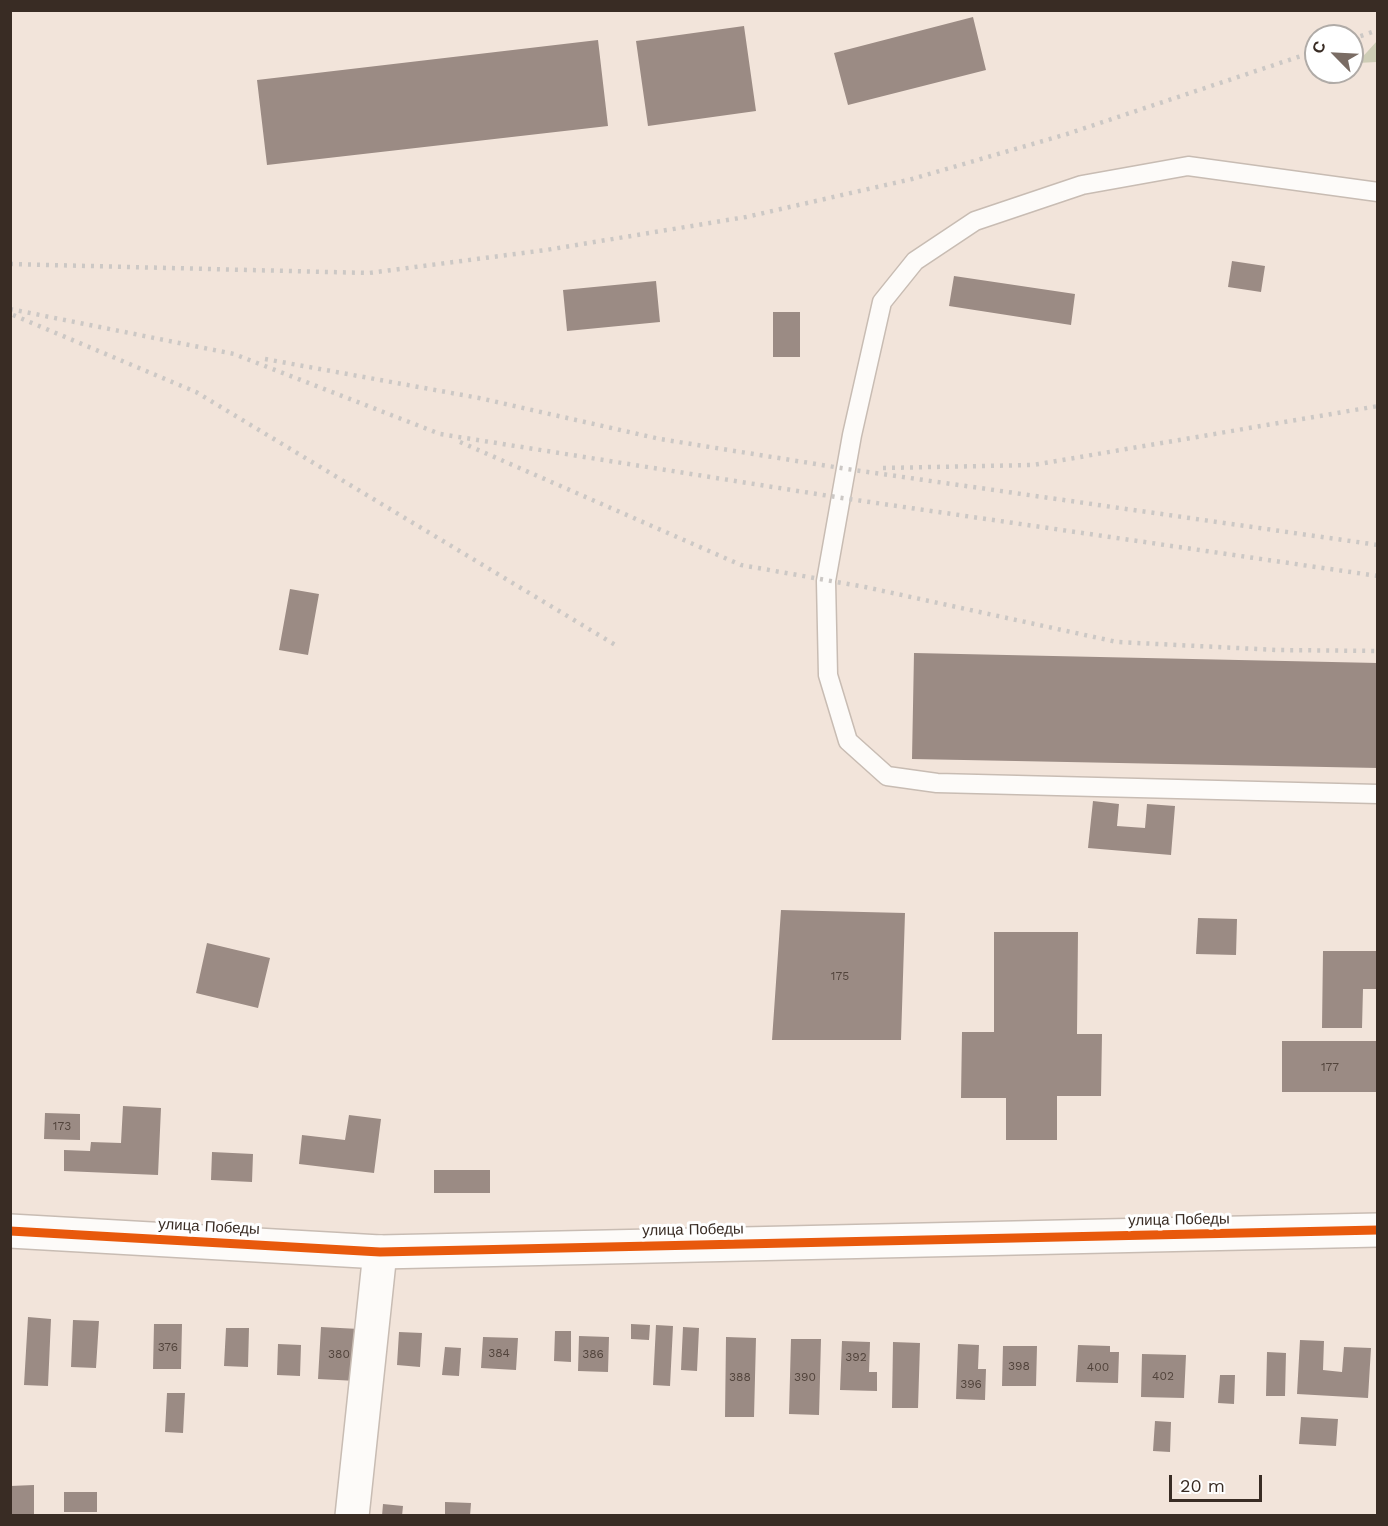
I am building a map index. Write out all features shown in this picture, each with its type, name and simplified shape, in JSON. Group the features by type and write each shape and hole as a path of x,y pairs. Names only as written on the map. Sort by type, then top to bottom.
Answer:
{"street":[{"name":"улица Победы","path":"10,1231 380,1252 1377,1230"},
{"path":"352,1515 380,1252"}],"lane":[{"path":"1377,192 1188,166 1082,185 975,221 915,261 882,302 852,435 826,580 828,675 848,741 887,776 938,783 1377,794"}],"green space":[{"path":"1377,41 1377,62 1364,63 1364,55"}],"building":[{"path":"973,17 986,70 848,105 834,53"},
{"path":"744,26 756,111 648,126 636,41"},
{"path":"598,40 608,126 267,165 257,80"},
{"path":"1232,261 1265,266 1261,292 1228,287"},
{"path":"954,276 1075,294 1071,325 949,306"},
{"path":"656,281 660,322 567,331 563,290"},
{"path":"773,312 800,312 800,357 773,357"},
{"path":"290,589 319,594 308,655 279,650"},
{"path":"914,653 1378,663 1378,768 912,759"},
{"path":"1093,801 1119,804 1117,826 1145,828 1147,804 1175,806 1171,855 1088,848"},
{"path":"781,910 905,913 901,1040 772,1040"},
{"path":"1198,918 1237,919 1236,955 1196,954"},
{"path":"994,932 1078,932 1077,1034 1102,1034 1101,1096 1057,1096 1057,1140 1006,1140 1006,1098 961,1098 962,1032 994,1032"},
{"path":"207,943 270,958 258,1008 196,993"},
{"path":"1323,951 1378,951 1378,989 1363,989 1362,1028 1322,1028"},
{"path":"1282,1041 1378,1041 1378,1092 1282,1092"},
{"path":"123,1106 161,1108 158,1175 64,1171 64,1150 90,1151 91,1142 121,1143"},
{"path":"45,1113 80,1114 80,1140 44,1139"},
{"path":"349,1115 381,1119 374,1173 299,1164 302,1135 345,1140"},
{"path":"212,1152 253,1154 252,1182 211,1180"},
{"path":"434,1170 490,1170 490,1193 434,1193"},
{"path":"28,1317 51,1319 48,1386 24,1385"},
{"path":"73,1320 99,1321 96,1368 71,1367"},
{"path":"154,1324 182,1324 181,1369 153,1369"},
{"path":"631,1324 650,1325 649,1340 631,1339"},
{"path":"656,1325 673,1326 670,1386 653,1385"},
{"path":"321,1327 359,1329 357,1381 318,1379"},
{"path":"683,1327 699,1328 697,1371 681,1370"},
{"path":"226,1328 249,1328 248,1367 224,1366"},
{"path":"555,1331 571,1331 571,1362 554,1361"},
{"path":"399,1332 422,1333 420,1367 397,1365"},
{"path":"579,1336 609,1337 608,1372 578,1371"},
{"path":"483,1337 518,1338 516,1370 481,1368"},
{"path":"726,1337 756,1338 754,1417 725,1417"},
{"path":"791,1339 821,1339 819,1415 789,1414"},
{"path":"1300,1340 1324,1341 1323,1370 1342,1372 1344,1347 1371,1348 1368,1398 1297,1394"},
{"path":"842,1341 870,1342 869,1372 877,1372 877,1391 840,1390"},
{"path":"893,1342 920,1343 918,1408 892,1408"},
{"path":"278,1344 301,1345 300,1376 277,1375"},
{"path":"958,1344 979,1345 978,1369 986,1369 985,1400 956,1399"},
{"path":"1078,1345 1110,1346 1110,1352 1119,1352 1118,1383 1076,1382"},
{"path":"1003,1346 1037,1346 1036,1386 1002,1386"},
{"path":"445,1347 461,1348 459,1376 442,1375"},
{"path":"1267,1352 1286,1353 1285,1396 1266,1396"},
{"path":"1142,1354 1186,1355 1184,1398 1141,1397"},
{"path":"1220,1375 1235,1375 1234,1404 1218,1403"},
{"path":"167,1393 185,1393 183,1433 165,1432"},
{"path":"1301,1417 1338,1419 1336,1446 1299,1444"},
{"path":"1155,1421 1171,1422 1170,1452 1153,1451"},
{"path":"34,1485 34,1516 10,1516 10,1486"},
{"path":"64,1492 97,1492 97,1512 64,1512"},
{"path":"445,1502 471,1503 470,1516 445,1516"},
{"path":"383,1504 403,1506 402,1516 382,1516"}],"railway":[{"path":"1364,35 1378,30"},
{"path":"10,264 369,273 546,250 746,217 912,179 1067,134 1304,55"},
{"path":"10,309 234,354 440,434 842,498 1378,576"},
{"path":"13,315 196,392 617,646"},
{"path":"265,359 479,398 660,439 847,469 1378,545"},
{"path":"883,468 1033,465 1378,406"},
{"path":"460,442 741,565 865,587 1117,642 1277,650 1378,651"}],"cycle path":[{"path":"10,1231 380,1252 1378,1230"}]}
